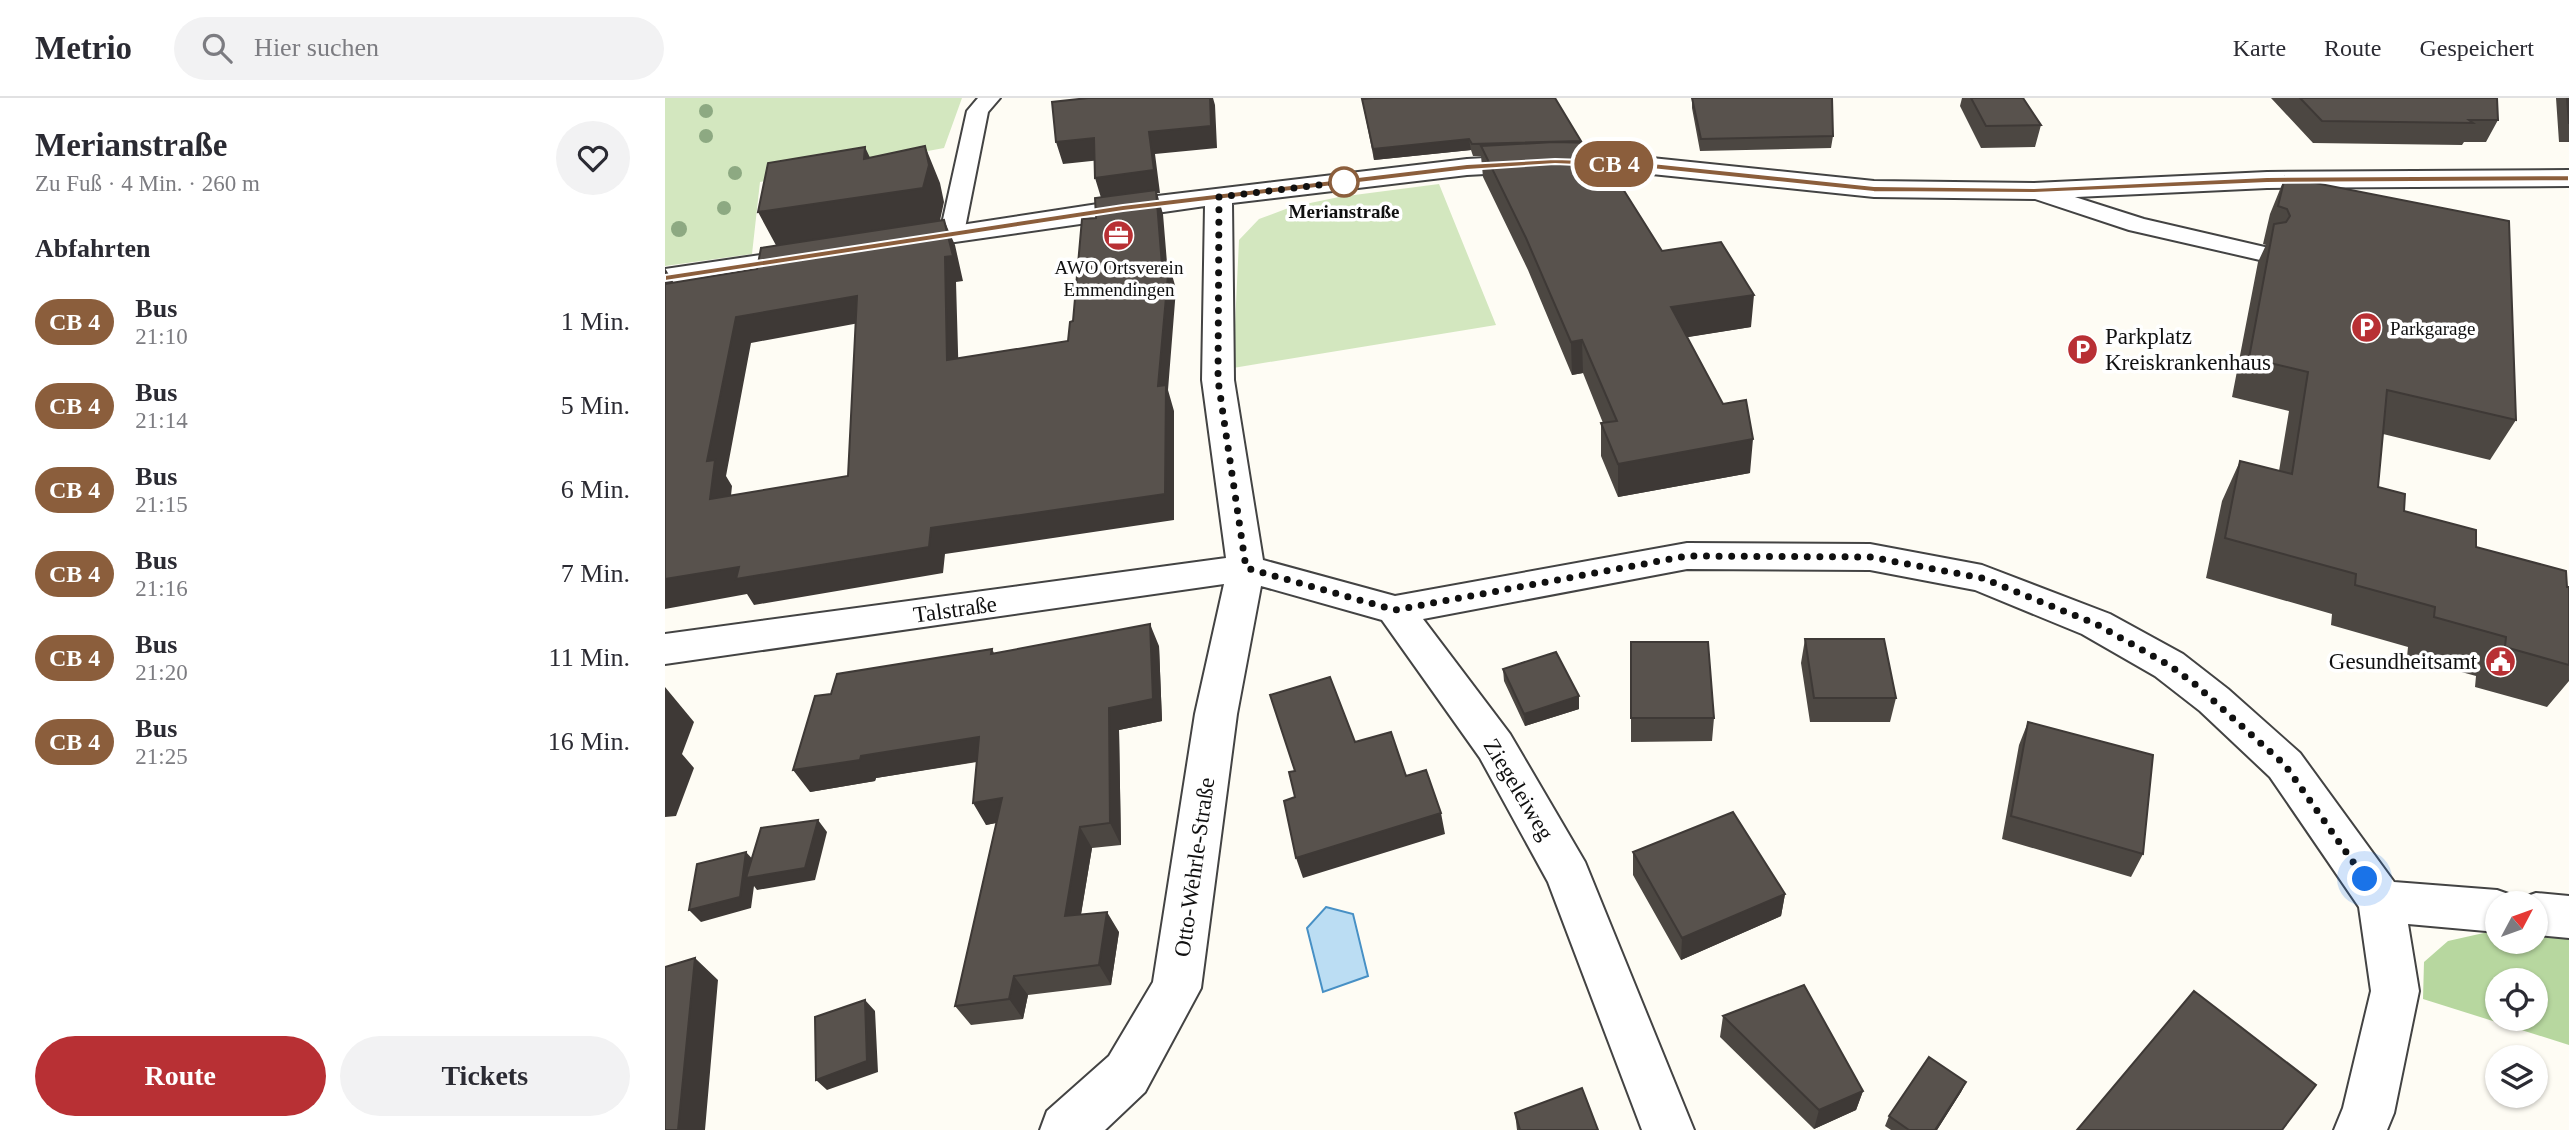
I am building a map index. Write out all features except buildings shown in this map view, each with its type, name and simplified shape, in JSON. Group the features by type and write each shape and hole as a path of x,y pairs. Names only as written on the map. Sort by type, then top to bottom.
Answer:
{"street":[{"path":"869,247 952,233 1219,197 1467,167 1555,162 1642,165 1874,189 2034,191 2267,180 2569,178"},
{"path":"1219,197 1218,380 1246,568 1395,610 1687,556 1870,557 1982,578 2096,624 2169,665 2214,700 2285,765 2381,901 2395,991 2368,1114 2360,1130"},
{"path":"665,278 828,254"},
{"name":"Talstraße","path":"665,649 1246,568"},
{"name":"Otto-Wehrle-Straße","path":"1066,1130 1127,1074 1177,988 1216,715 1246,568"},
{"name":"Ziegeleiweg","path":"1395,610 1495,746 1569,876 1668,1130"},
{"path":"2381,901 2485,910"},
{"path":"2548,915 2569,917"}],"lane":[{"path":"952,233 978,111 990,98"},
{"path":"2034,191 2137,225 2260,253"}],"green space":[{"path":"665,98 962,98 944,148 760,182 752,254 665,266"},
{"path":"1439,184 1496,325 1233,368 1239,240 1259,219 1291,207 1339,197"},
{"path":"2548,932 2569,933 2569,1045 2525,1031 2548,1031 2548,968 2485,968 2485,1019 2423,999 2424,962 2448,941 2485,933 2485,954 2548,954"}],"water":[{"path":"1326,907 1353,914 1368,976 1323,992 1307,928"}],"bus line":[{"path":"665,278 745,268 952,233 1123,208 1467,167 1555,162 1642,165 1874,189 2034,191 2267,180 2569,178"}],"place":[{"name":"Merianstraße","path":"1344,182"},
{"name":"AWO Ortsverein Emmendingen","path":"1119,236"},
{"name":"Parkgarage","path":"2367,328"},
{"name":"Parkplatz Kreiskrankenhaus","path":"2082,349"},
{"name":"Gesundheitsamt","path":"2500,661"}],"route":[{"path":"1344,182 1219,197 1218,380 1227,455 1246,568 1395,610 1687,556 1870,557 1982,578 2096,624 2169,665 2196,685 2285,765 2365,879"}]}
